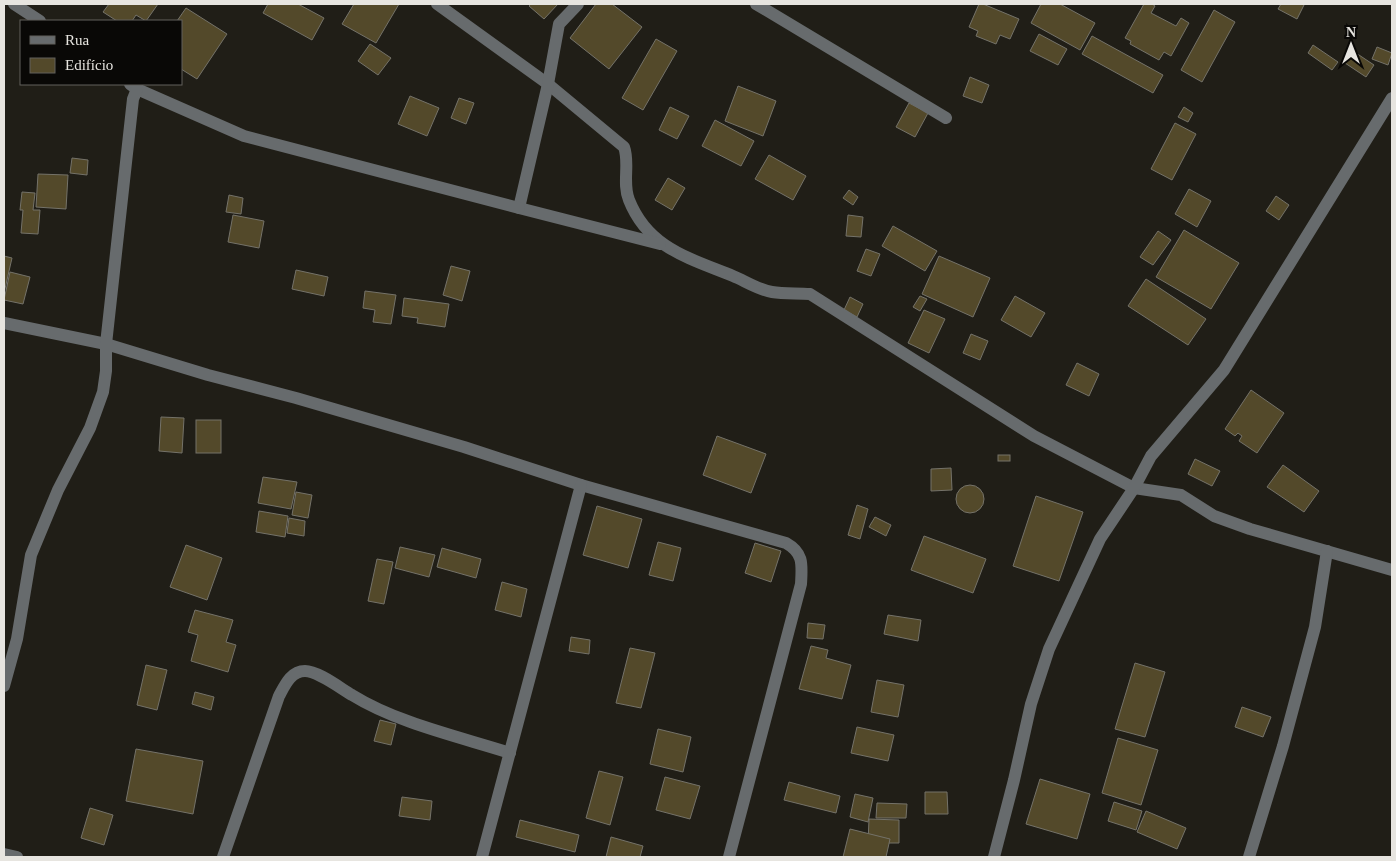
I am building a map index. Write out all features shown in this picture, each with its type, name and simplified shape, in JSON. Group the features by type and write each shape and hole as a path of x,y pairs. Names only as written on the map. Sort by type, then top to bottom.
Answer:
{"street":[{"path":"14,4 38,20"},
{"path":"437,4 548,84 624,147 626,152 628,198 641,225 662,244"},
{"path":"519,208 548,84 558,24 578,4"},
{"path":"756,4 946,118"},
{"path":"4,686 17,639 32,555 58,490 90,428 103,392 106,371 106,344 133,86 244,136 662,244 693,260 770,292 810,294 1034,436 1134,488 1181,495 1214,516 1250,529 1392,570"},
{"path":"994,857 1014,780 1030,704 1049,650 1100,539 1134,488 1151,456 1224,370 1392,98"},
{"path":"4,323 106,344 208,375 296,398 455,444 581,485 786,543 794,548 802,562 801,584 729,857"},
{"path":"482,857 581,485"},
{"path":"1249,857 1283,746 1315,627 1327,551"},
{"path":"223,857 279,696 287,680 299,672 313,672 360,701 415,723 510,753"},
{"path":"4,854 17,857"}],"building":[{"path":"109,4 158,4 147,20 136,15 133,20 115,20 103,12"},
{"path":"268,4 298,4 324,18 312,40 263,13"},
{"path":"354,4 399,4 376,43 342,24"},
{"path":"531,4 558,4 544,19 529,6"},
{"path":"596,4 612,4 642,27 609,69 570,38"},
{"path":"979,4 1019,19 1010,39 1000,35 996,44 976,36 978,31 969,27"},
{"path":"1041,4 1060,4 1095,23 1080,50 1031,23"},
{"path":"1144,4 1155,6 1151,13 1176,26 1181,18 1189,23 1171,56 1164,52 1159,60 1130,44 1131,41 1125,38"},
{"path":"1281,4 1304,5 1297,19 1278,9"},
{"path":"186,8 227,34 197,79 182,70 182,20 178,20"},
{"path":"1214,10 1235,22 1202,82 1181,70"},
{"path":"1039,34 1067,49 1058,65 1030,51"},
{"path":"1092,36 1163,75 1153,93 1082,54"},
{"path":"656,39 677,51 643,110 622,98"},
{"path":"370,44 391,58 378,75 358,61"},
{"path":"1313,45 1338,62 1332,70 1308,53"},
{"path":"1377,47 1392,53 1388,65 1372,59"},
{"path":"1353,51 1374,65 1366,77 1345,63"},
{"path":"970,77 989,85 982,103 963,96"},
{"path":"738,86 776,101 763,136 725,121"},
{"path":"410,96 439,108 427,136 398,124"},
{"path":"459,98 474,103 466,124 451,118"},
{"path":"909,103 928,113 915,137 896,127"},
{"path":"670,107 689,116 677,139 659,130"},
{"path":"1184,107 1193,113 1188,122 1178,117"},
{"path":"715,120 754,141 741,166 702,146"},
{"path":"1175,123 1196,134 1172,180 1151,169"},
{"path":"769,155 806,176 793,200 755,179"},
{"path":"72,158 88,160 87,175 70,173"},
{"path":"38,174 68,175 66,209 36,207"},
{"path":"668,178 685,188 672,210 655,200"},
{"path":"1189,189 1211,201 1197,227 1175,214"},
{"path":"849,190 858,197 853,205 843,198"},
{"path":"22,192 35,193 33,210 40,210 38,234 21,233 23,210 20,210"},
{"path":"229,195 243,198 241,214 226,212"},
{"path":"1276,196 1289,205 1279,220 1266,211"},
{"path":"233,215 264,221 259,248 228,242"},
{"path":"848,215 863,217 861,237 846,236"},
{"path":"893,226 937,251 925,271 882,246"},
{"path":"1184,230 1239,263 1211,309 1156,277"},
{"path":"1158,231 1171,240 1153,265 1140,257"},
{"path":"866,249 880,254 871,276 857,271"},
{"path":"4,256 12,258 4,293"},
{"path":"939,256 990,278 973,317 922,294"},
{"path":"451,266 470,271 462,301 443,295"},
{"path":"296,270 328,277 324,296 292,289"},
{"path":"10,272 30,277 23,304 4,300"},
{"path":"1146,279 1206,319 1188,345 1128,306"},
{"path":"365,291 396,295 391,324 373,322 375,310 363,308"},
{"path":"920,296 927,299 920,311 913,307"},
{"path":"1015,296 1045,313 1031,337 1001,320"},
{"path":"850,297 863,304 857,317 844,310"},
{"path":"404,298 449,304 445,327 417,323 418,318 402,316"},
{"path":"924,310 945,319 929,353 908,343"},
{"path":"971,334 988,341 980,360 963,353"},
{"path":"1077,363 1099,374 1089,396 1066,385"},
{"path":"1251,390 1284,413 1257,453 1239,441 1242,436 1238,433 1235,436 1225,429"},
{"path":"161,417 184,418 182,453 159,451"},
{"path":"196,420 221,420 221,453 196,453"},
{"path":"717,436 766,454 751,493 703,475"},
{"path":"998,455 1010,455 1010,461 998,461"},
{"path":"1195,459 1220,471 1212,486 1188,474"},
{"path":"1283,465 1319,491 1304,512 1267,487"},
{"path":"951,468 952,490 931,491 931,469"},
{"path":"263,477 297,482 291,509 258,503"},
{"path":"970,485 980,489 984,499 980,509 970,513 960,509 956,499 960,489"},
{"path":"296,492 312,495 308,518 292,515"},
{"path":"1036,496 1083,512 1059,581 1013,566"},
{"path":"857,505 868,509 860,539 848,535"},
{"path":"597,506 642,519 628,568 583,555"},
{"path":"259,511 288,516 285,537 256,532"},
{"path":"875,517 891,525 886,536 869,527"},
{"path":"289,518 305,521 304,536 287,533"},
{"path":"924,536 986,559 973,593 911,570"},
{"path":"658,542 681,548 673,581 649,575"},
{"path":"755,543 781,551 771,582 745,573"},
{"path":"186,545 222,558 207,600 170,587"},
{"path":"400,547 435,555 429,577 395,568"},
{"path":"442,548 481,559 476,578 437,567"},
{"path":"377,559 393,562 384,604 368,601"},
{"path":"502,582 527,589 521,617 495,610"},
{"path":"195,610 233,620 226,642 236,645 228,672 191,661 198,635 188,632"},
{"path":"888,615 921,620 918,641 884,634"},
{"path":"808,623 825,625 823,639 807,638"},
{"path":"571,637 590,640 589,654 569,651"},
{"path":"811,646 828,650 826,658 851,665 842,699 799,689"},
{"path":"630,648 655,653 641,708 616,703"},
{"path":"1135,663 1165,672 1145,737 1115,729"},
{"path":"146,665 167,670 157,710 137,705"},
{"path":"877,680 904,685 898,717 871,712"},
{"path":"195,692 214,697 211,710 192,704"},
{"path":"1242,707 1271,717 1263,737 1235,727"},
{"path":"380,720 396,724 391,745 374,741"},
{"path":"857,727 894,735 888,761 851,753"},
{"path":"658,729 691,737 683,772 650,764"},
{"path":"1118,738 1158,750 1141,805 1102,793"},
{"path":"136,749 203,761 193,814 126,801"},
{"path":"599,771 623,777 610,825 586,818"},
{"path":"665,777 700,786 690,819 656,810"},
{"path":"1040,779 1090,794 1077,839 1026,824"},
{"path":"789,782 840,796 836,813 784,800"},
{"path":"925,792 947,792 948,814 925,814"},
{"path":"855,794 873,798 868,822 850,817"},
{"path":"402,797 432,801 430,820 399,816"},
{"path":"1114,802 1142,811 1136,830 1108,821"},
{"path":"877,803 907,804 906,818 876,818"},
{"path":"90,808 113,815 104,845 81,838"},
{"path":"1146,811 1186,828 1177,849 1137,832"},
{"path":"869,819 899,820 899,843 868,843"},
{"path":"520,820 579,835 575,852 516,837"},
{"path":"850,829 890,839 886,857 843,857"},
{"path":"611,837 643,846 640,857 606,857"}]}
